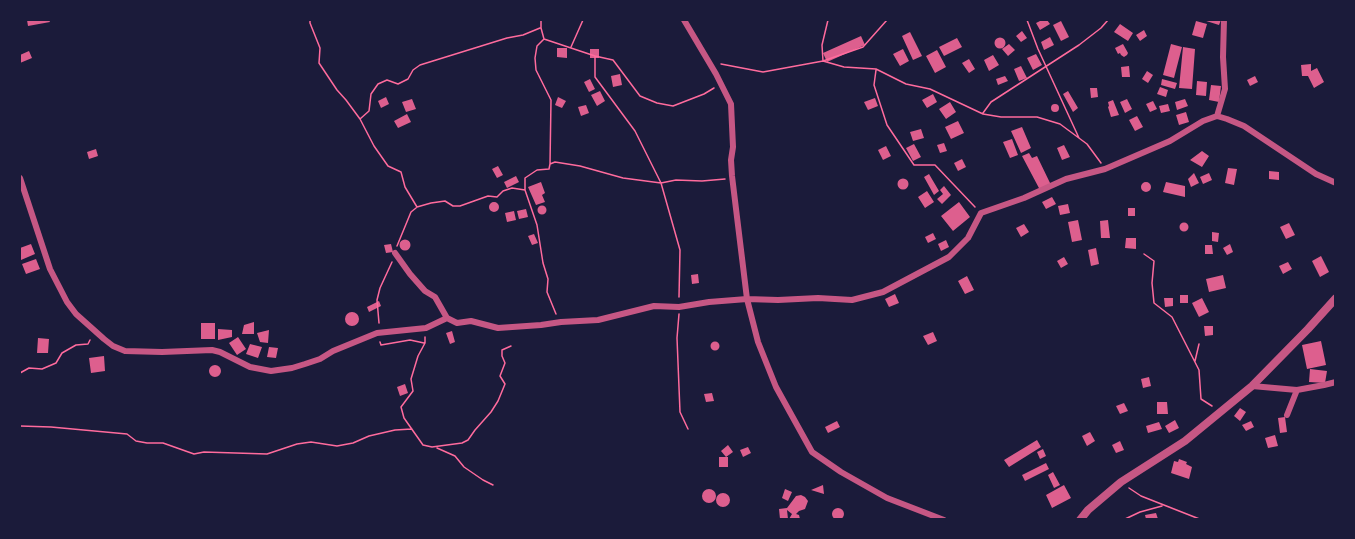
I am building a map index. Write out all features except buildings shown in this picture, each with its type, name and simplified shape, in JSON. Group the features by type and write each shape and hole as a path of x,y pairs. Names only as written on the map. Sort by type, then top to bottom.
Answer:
{"street":[{"path":"684,20 709,61 730,104 733,147 732,176 747,299 758,342 776,387 812,452 879,494 944,519"},
{"path":"1217,116 1225,89 1224,20"},
{"path":"395,253 425,291 435,297 447,318 457,323 471,321 498,328 541,325 598,320 654,306 679,307 747,299 852,300 883,292 949,257 968,238 981,213 1024,198 1066,179 1105,168 1170,141 1217,116 1244,126 1316,174 1335,183"},
{"path":"20,178 50,269 67,302 75,314 112,346 125,351 212,350 250,368 271,371 292,368 320,359 333,351 377,333 426,328 447,318"},
{"path":"1080,519 1121,482 1185,441 1252,386 1335,298"},
{"path":"1252,386 1297,390 1335,382"},
{"path":"1287,415 1297,390"}],"path":[{"path":"310,20 320,48 319,63 360,119 388,166 401,172 405,187 417,207"},
{"path":"541,20 544,39"},
{"path":"571,48 583,20"},
{"path":"823,61 822,45 828,20"},
{"path":"709,61 763,72 823,61 863,47 887,20"},
{"path":"1027,20 1079,138"},
{"path":"982,114 991,102 1046,67 1101,28 1108,20"},
{"path":"360,119 369,111 371,94 378,84 387,80 398,84 408,79 413,70 420,65 541,28"},
{"path":"544,39 613,60 640,96 657,103 673,106 704,94 720,84"},
{"path":"544,39 537,46 534,58 536,70 551,100 550,164 549,170 537,170 525,178 525,190 537,225 543,263 549,279 548,292 553,309 561,322"},
{"path":"595,56 595,77 635,131 662,183 680,250 677,338 680,412 688,429"},
{"path":"823,61 844,67 876,69 906,84 930,89 982,114 1001,117 1037,117 1060,124 1087,144 1105,168"},
{"path":"876,69 874,85 887,125 914,165 935,165 981,213"},
{"path":"550,164 555,162 580,166 623,178 662,183 676,180 722,180 732,176"},
{"path":"425,343 410,340 381,345 377,333 379,320 377,300 380,288 401,234 409,222 411,212 417,207 431,203 445,201 453,206 460,206 488,196 497,197 503,191 512,188 525,190"},
{"path":"1144,254 1154,261 1152,283 1154,303 1172,317 1199,370 1201,399 1220,412"},
{"path":"426,328 425,343 418,356 411,379 413,391 402,407 404,418 423,445 436,447 455,456 464,467 493,485"},
{"path":"20,373 29,368 42,369 56,363 62,353 76,345 88,344 95,331"},
{"path":"1195,362 1199,344"},
{"path":"436,447 468,440 491,412 505,384 500,376 504,363 502,350 511,346"},
{"path":"20,426 127,434 136,441 163,443 194,454 204,452 267,454 297,444 312,442 337,446 394,430 412,429"},
{"path":"1121,482 1141,496 1202,519"},
{"path":"1124,519 1163,505"}]}
